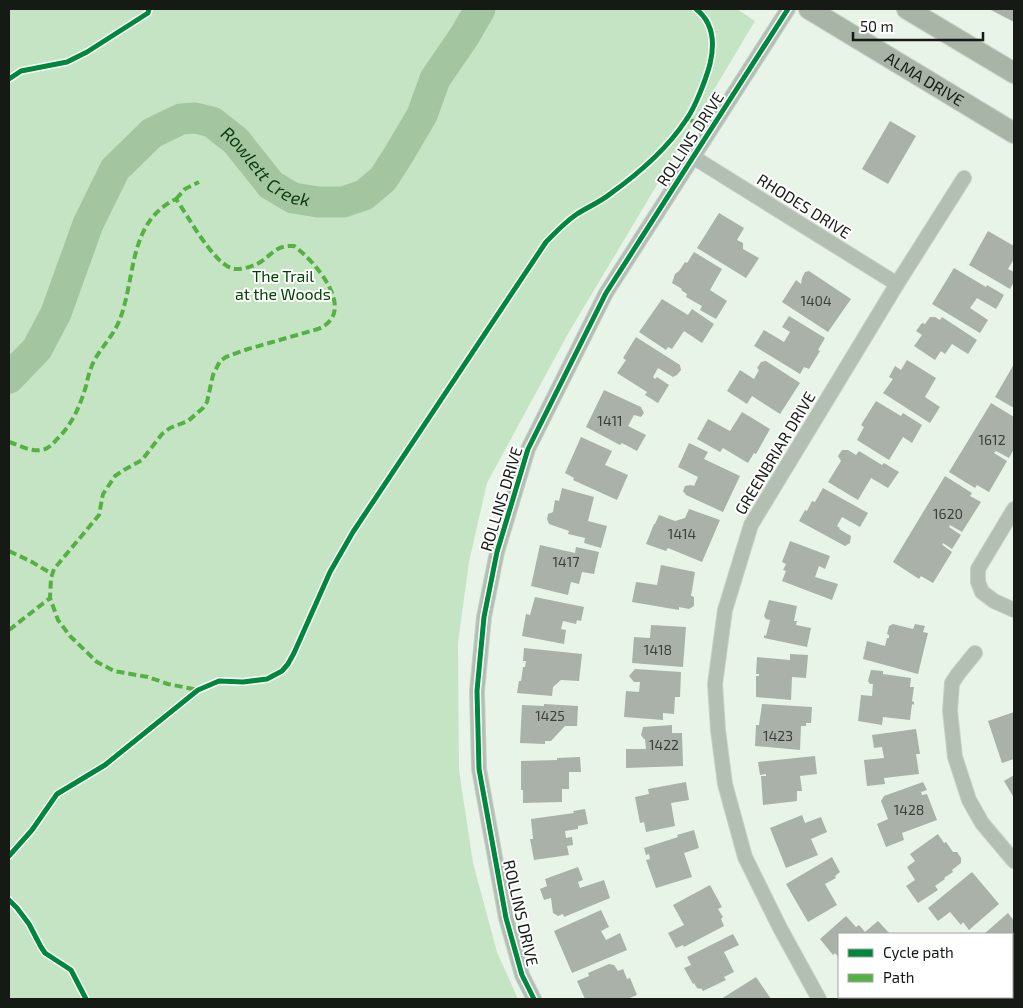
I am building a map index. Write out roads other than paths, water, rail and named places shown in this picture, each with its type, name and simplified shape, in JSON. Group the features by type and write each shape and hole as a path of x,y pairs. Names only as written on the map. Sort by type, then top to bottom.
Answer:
{"main road":[{"name":"ALMA DRIVE","path":"809,9 1014,133"},
{"path":"907,9 1014,73"}],"street":[{"name":"ROLLINS DRIVE","path":"534,999 522,975 506,918 479,770 477,691 484,617 497,552 528,449 606,293 788,9"},
{"name":"RHODES DRIVE","path":"693,157 896,284"},
{"name":"GREENBRIAR DRIVE","path":"819,999 780,928 745,857 725,784 718,730 715,684 725,610 751,525 896,284 964,178"},
{"path":"1014,509 978,569 978,582 982,592 1014,610"},
{"path":"975,653 952,683 950,711 955,756 969,800 982,824 1014,861"}],"waterway":[{"name":"Rowlett Creek","path":"9,378 37,349 56,313 88,224 115,169 152,133 181,119 195,118 212,122 236,141 271,185 293,198 318,202 343,202 364,195 383,179 399,154 422,115 435,79 480,9"}],"park label":[{"name":"The Trail at the Woods","path":"283,285"}]}
